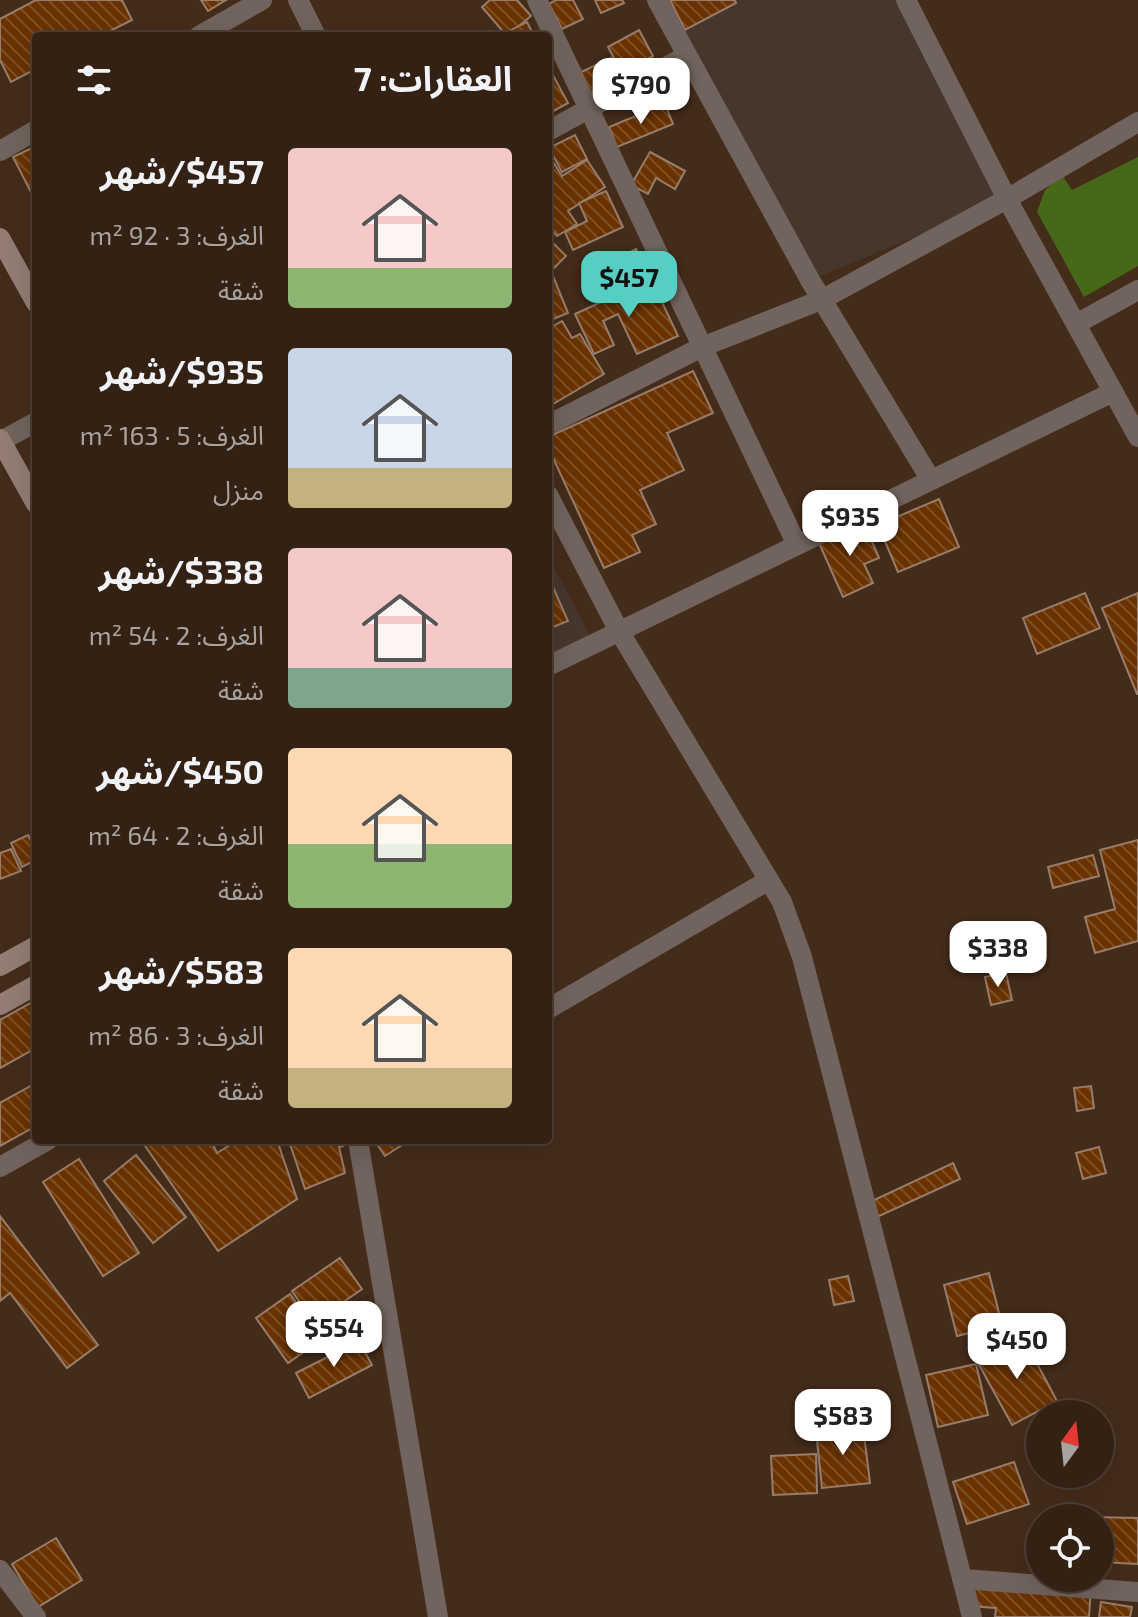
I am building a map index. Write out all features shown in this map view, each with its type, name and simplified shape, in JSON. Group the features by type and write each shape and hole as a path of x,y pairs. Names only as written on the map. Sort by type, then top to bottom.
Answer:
{"main road":[{"path":"0,238 32,296"},
{"path":"0,440 32,497"},
{"path":"0,966 32,948"},
{"path":"0,1005 32,987"}],"street":[{"path":"206,32 262,0"},
{"path":"298,0 314,32"},
{"path":"537,0 797,545"},
{"path":"657,0 821,300 931,480"},
{"path":"906,0 1007,199 1138,437"},
{"path":"552,129 686,56"},
{"path":"552,423 702,347 821,300 1007,199 1138,122"},
{"path":"0,151 32,132"},
{"path":"1076,324 1138,290"},
{"path":"552,664 1113,392"},
{"path":"0,440 32,424"},
{"path":"552,503 619,631 782,902 802,957 972,1617"},
{"path":"552,1007 769,880"},
{"path":"0,1167 41,1144"},
{"path":"359,1144 438,1617"},
{"path":"0,1570 36,1617"},
{"path":"962,1579 1138,1592"}],"shaded area":[{"path":"739,0 904,0 1007,199 810,280 676,37"},
{"path":"552,563 594,644 552,661"}],"green space":[{"path":"1138,157 1138,266 1084,297 1037,212 1045,190 1062,175 1072,190"}],"building":[{"path":"36,0 122,0 132,20 108,32 32,32 32,71 11,82 0,60 0,19"},
{"path":"201,0 226,0 208,11"},
{"path":"490,0 517,0 531,16 512,32 504,32 482,7"},
{"path":"556,0 573,0 583,19 562,29 549,4"},
{"path":"595,0 622,0 624,3 601,13"},
{"path":"670,0 735,0 736,3 685,30"},
{"path":"527,22 532,32 507,32"},
{"path":"639,30 653,56 622,73 608,47"},
{"path":"611,58 621,78 589,94 579,73"},
{"path":"552,73 568,103 552,112"},
{"path":"665,104 673,124 617,147 609,127"},
{"path":"575,135 587,159 562,172 552,154 552,146"},
{"path":"32,148 32,194 13,157"},
{"path":"650,152 685,171 675,189 656,178 648,194 631,185"},
{"path":"552,160 562,176 587,160 605,187 568,211 577,224 557,236 552,230"},
{"path":"606,191 623,227 573,250 565,232 587,221 579,203"},
{"path":"552,244 566,256 554,268 552,266"},
{"path":"636,249 645,266 597,291 588,274"},
{"path":"552,276 568,313 552,319"},
{"path":"651,279 678,336 637,354 618,314 603,321 614,345 594,354 575,314"},
{"path":"562,321 572,338 580,334 604,374 552,405 552,327"},
{"path":"693,371 713,413 667,433 684,470 640,490 656,524 632,535 640,552 604,568 552,456 552,435"},
{"path":"939,499 959,547 898,572 878,525"},
{"path":"864,523 879,558 864,564 873,583 843,597 819,543"},
{"path":"552,585 568,621 552,627"},
{"path":"1085,593 1100,628 1037,654 1023,618"},
{"path":"1138,593 1138,694 1137,694 1102,608"},
{"path":"28,835 32,843 32,862 22,867 11,843"},
{"path":"1138,840 1138,941 1095,953 1085,917 1115,909 1100,850"},
{"path":"11,849 21,871 0,879 0,853"},
{"path":"1093,855 1099,876 1053,888 1048,867"},
{"path":"1006,973 1012,1000 991,1005 985,977"},
{"path":"32,1002 32,1050 0,1068 0,1020"},
{"path":"32,1085 32,1128 0,1146 0,1103"},
{"path":"1091,1086 1094,1108 1077,1111 1074,1088"},
{"path":"144,1144 213,1144 217,1153 232,1144 278,1144 297,1199 218,1251"},
{"path":"290,1144 342,1144 339,1147 345,1173 305,1189"},
{"path":"377,1144 404,1144 385,1156"},
{"path":"1099,1147 1106,1173 1083,1179 1076,1153"},
{"path":"136,1155 186,1217 153,1243 104,1181"},
{"path":"79,1159 139,1253 103,1276 43,1182"},
{"path":"953,1163 960,1179 877,1217 870,1202"},
{"path":"0,1216 98,1345 67,1368 10,1293 0,1301"},
{"path":"340,1258 362,1289 325,1315 338,1334 327,1342 292,1291"},
{"path":"989,1273 1002,1325 957,1336 944,1285"},
{"path":"848,1276 854,1301 834,1305 829,1280"},
{"path":"290,1294 322,1339 288,1363 256,1318"},
{"path":"1023,1337 1056,1400 1026,1400 1026,1418 1012,1425 977,1361"},
{"path":"359,1341 372,1365 309,1398 296,1373"},
{"path":"976,1364 988,1415 938,1427 926,1375"},
{"path":"863,1426 870,1483 822,1488 816,1431"},
{"path":"816,1454 817,1493 773,1495 771,1456"},
{"path":"1014,1462 1029,1504 967,1524 953,1482"},
{"path":"1114,1517 1138,1518 1138,1564 1114,1563"},
{"path":"56,1538 82,1580 38,1607 12,1564"},
{"path":"972,1578 1026,1582 1026,1592 1091,1592 1089,1617 995,1617 996,1608 970,1606"},
{"path":"1101,1602 1132,1607 1130,1617 1099,1617"}]}
